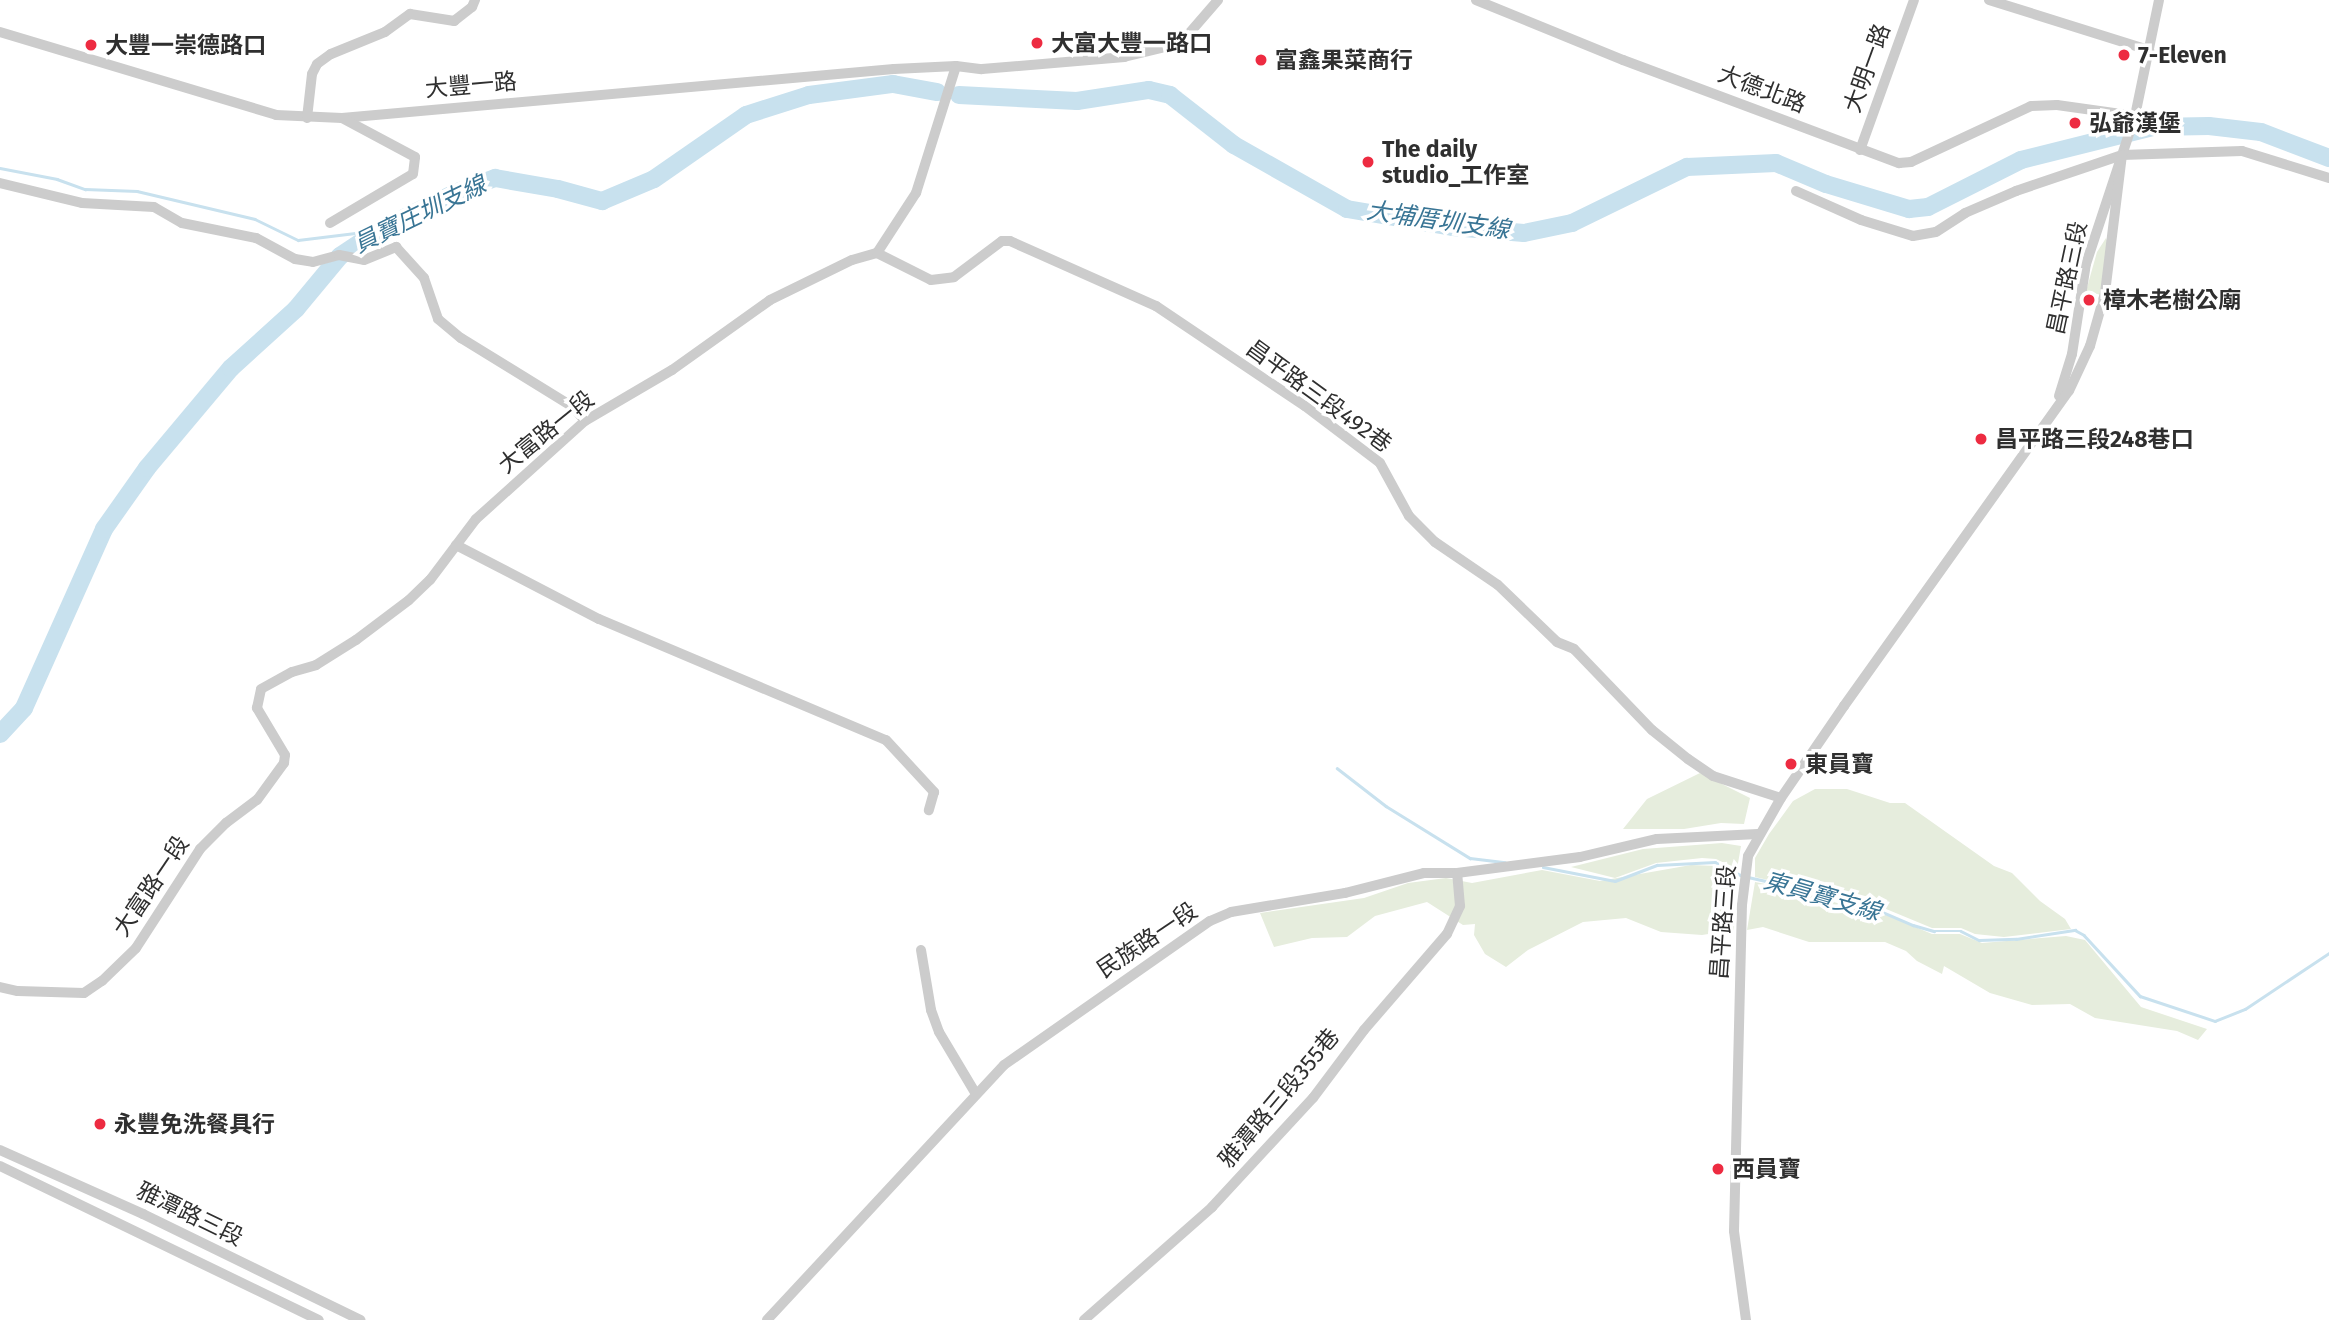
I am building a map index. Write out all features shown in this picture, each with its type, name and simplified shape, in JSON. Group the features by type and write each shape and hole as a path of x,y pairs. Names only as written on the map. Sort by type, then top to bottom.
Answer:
{"street":[{"path":"307,118 312,74 317,64 331,54 385,32 410,14 454,21 472,7 475,0"},
{"path":"877,253 916,193 956,66 982,69 1111,58 1168,46 1195,29 1218,0"},
{"name":"大德北路","path":"1476,0 1623,61 1899,163 1911,162 2031,106 2057,105 2135,116"},
{"name":"大明一路","path":"1860,150 1914,0"},
{"path":"1989,0 2149,50"},
{"name":"昌平路三段","path":"2053,409 2072,354 2086,264 2135,116 2159,0"},
{"name":"大豐一路","path":"0,32 276,115 307,118 342,118 956,66"},
{"path":"330,223 413,174 415,157 342,118"},
{"path":"1796,191 1861,220 1913,236 1936,232 1965,214 2016,191 2122,155 2242,151 2329,178"},
{"name":"昌平路三段","path":"1746,1320 1734,1231 1744,878 1758,834 2053,409 2069,391 2080,370 2105,293 2122,155"},
{"path":"0,183 82,203 155,207 182,223 256,238 295,259 313,261 339,255 364,260 396,247 425,278 438,319 461,338 573,407 585,421"},
{"name":"昌平路三段492巷","path":"877,253 931,280 954,277 1002,241 1010,241 1156,306 1305,406 1380,463 1409,516 1435,542 1498,585 1557,642 1574,649 1652,730 1688,759 1713,776 1781,798"},
{"name":"大富路一段","path":"0,987 18,991 84,993 126,959 200,849 226,823 257,800 284,763 285,755 257,708 261,689 292,672 316,665 356,640 409,600 476,519 585,421 672,370 770,300 852,260 877,253"},
{"path":"456,545 599,619 886,740 934,792 929,810"},
{"name":"民族路一段","path":"767,1320 1004,1065 1210,921 1231,912 1345,893 1424,873 1457,873 1580,858 1657,839 1758,834"},
{"name":"雅潭路三段355巷","path":"1084,1320 1212,1207 1313,1098 1364,1030 1447,934 1460,906 1457,873"},
{"path":"921,950 931,1010 939,1032 976,1094"},
{"name":"雅潭路三段","path":"0,1150 143,1214 360,1320"},
{"name":"雅潭路三段","path":"0,1166 319,1320"}],"green space":[{"path":"2106,238 2108,243 2101,295 2086,291 2097,252"},
{"path":"1700,773 1750,798 1744,824 1721,823 1684,829 1623,829 1647,799"},
{"path":"1815,789 1847,789 1890,803 1905,803 1994,866 2012,873 2040,901 2065,919 2071,929 2004,937 1975,934 1961,928 1932,928 1874,904 1755,877 1755,858 1769,834 1793,801"},
{"path":"1722,843 1741,846 1737,869 1716,859 1702,858 1656,863 1615,878 1571,867 1643,849"},
{"path":"1691,865 1717,866 1735,874 1734,930 1702,935 1661,932 1626,918 1583,922 1528,950 1506,967 1485,954 1474,935 1475,924 1463,925 1427,902 1375,916 1347,937 1312,938 1274,947 1260,913 1364,898 1408,883 1446,878 1472,883 1542,870 1600,881"},
{"path":"1755,882 1817,894 1889,916 1932,934 1960,934 1982,943 2066,936 2085,940 2141,1007 2207,1029 2198,1040 2177,1031 2095,1018 2070,1004 2032,1005 1990,993 1944,966 1942,974 1917,961 1906,951 1885,942 1809,942 1763,927 1747,930"}],"waterway":[{"name":"員寶庄圳支線","path":"0,734 24,708 104,529 147,468 231,368 296,309 340,256 379,230 455,193 495,178 558,189 602,201 654,179 746,115 809,95 893,84 937,92"},
{"name":"大埔厝圳支線","path":"959,95 1077,101 1149,90 1170,95 1234,145 1347,209 1453,227 1524,233 1572,223 1687,167 1776,163 1826,184 1909,209 1928,207 2021,160 2153,127 2209,126 2261,132 2329,158"},
{"path":"0,168 57,179 85,189 137,191 255,219 298,240 379,230"},
{"name":"東員寶支線","path":"1337,768 1386,806 1470,858 1505,862"},
{"name":"東員寶支線","path":"1543,867 1615,881 1657,865 1715,862 1741,875"},
{"name":"東員寶支線","path":"1748,877 1859,902 1913,925 1934,931 1961,931 1979,940 2016,939 2075,930 2084,935 2140,996 2215,1021 2245,1009 2329,953"}],"place":[{"name":"大富大豐一路口","path":"1037,43"},
{"name":"大豐一崇德路口","path":"91,45"},
{"name":"7-Eleven","path":"2124,55"},
{"name":"富鑫果菜商行","path":"1261,60"},
{"name":"弘爺漢堡","path":"2075,123"},
{"name":"The daily studio_工作室","path":"1368,162"},
{"name":"樟木老樹公廟","path":"2089,300"},
{"name":"昌平路三段248巷口","path":"1981,439"},
{"name":"東員寶","path":"1791,764"},
{"name":"永豐免洗餐具行","path":"100,1124"},
{"name":"西員寶","path":"1718,1169"}]}
